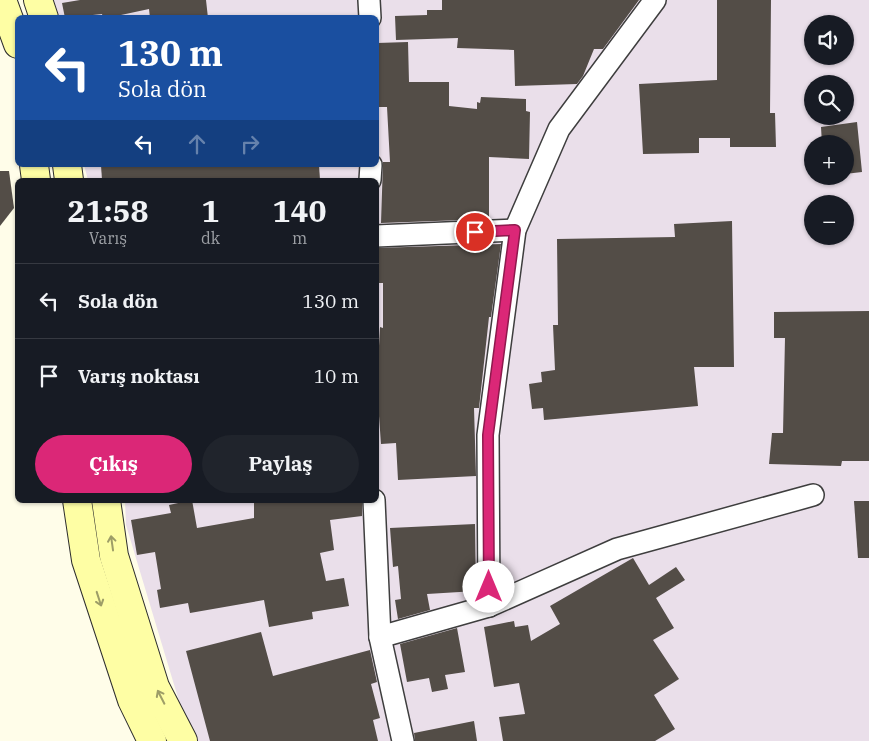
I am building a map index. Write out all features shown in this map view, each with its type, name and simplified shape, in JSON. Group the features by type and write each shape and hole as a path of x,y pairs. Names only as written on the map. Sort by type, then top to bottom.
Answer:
{"street":[{"path":"2,0 15,36"},
{"path":"38,0 43,15"},
{"path":"369,0 370,15"},
{"path":"489,606 488,435 515,230 559,129 655,0"},
{"path":"379,236 515,230"},
{"path":"380,637 489,606 617,549 813,495"},
{"path":"77,503 86,560 132,700 143,741"},
{"path":"106,503 114,556 155,687 182,741"},
{"path":"374,503 380,637 403,741"},
{"path":"132,700 152,741"}],"shaded area":[{"path":"51,0 869,0 869,741 191,741 126,525 125,503 379,503 379,178 87,178 85,167 379,167 379,15 54,15"}],"building":[{"path":"80,0 206,0 208,15 150,15 149,9 121,15 64,15 62,3"},
{"path":"442,0 639,0 603,49 594,49 583,76 577,84 515,86 514,50 457,48 458,38 396,40 395,16 427,15 427,10 442,10"},
{"path":"717,0 771,0 770,113 775,113 776,147 730,147 730,138 699,138 699,153 643,154 639,84 717,80"},
{"path":"408,42 409,82 449,82 449,106 477,109 477,102 480,103 481,97 526,99 526,111 530,112 529,159 489,157 489,219 381,223 383,162 390,162 387,107 379,107 379,43"},
{"path":"854,122 857,122 862,172 854,173 854,135 821,135 821,127 854,125"},
{"path":"101,167 319,167 320,178 102,178"},
{"path":"0,171 9,171 14,208 0,226"},
{"path":"732,221 734,367 694,367 698,406 544,420 543,408 532,409 529,384 542,382 541,372 555,370 553,325 558,325 557,239 675,237 674,224"},
{"path":"501,244 491,317 489,317 479,408 474,408 476,476 398,480 396,443 381,444 379,346 380,327 383,328 383,283 379,283 379,248"},
{"path":"869,311 869,461 842,461 841,466 769,464 772,433 783,433 785,338 774,338 774,312"},
{"path":"854,501 869,501 869,558 858,558"},
{"path":"193,503 197,528 254,518 254,503 362,503 362,516 330,520 334,550 320,553 326,581 344,578 349,606 312,612 313,619 269,627 264,600 190,613 188,603 160,608 157,590 161,589 155,552 137,555 131,520 171,513 169,505"},
{"path":"475,524 476,591 427,594 430,610 398,619 395,600 401,599 398,566 393,567 390,528"},
{"path":"633,558 649,585 676,567 685,580 656,598 674,628 653,640 679,679 654,695 675,729 655,741 503,741 499,717 525,714 519,683 494,687 484,627 514,621 515,627 528,625 531,641 560,624 550,606"},
{"path":"457,628 465,672 445,675 448,689 432,692 429,678 407,682 400,644"},
{"path":"261,632 273,676 370,650 377,682 371,684 380,718 373,720 378,741 210,741 186,651"},
{"path":"474,721 477,741 415,741 414,733"}],"route":[{"path":"475,232 515,230 488,435 489,587"}]}
